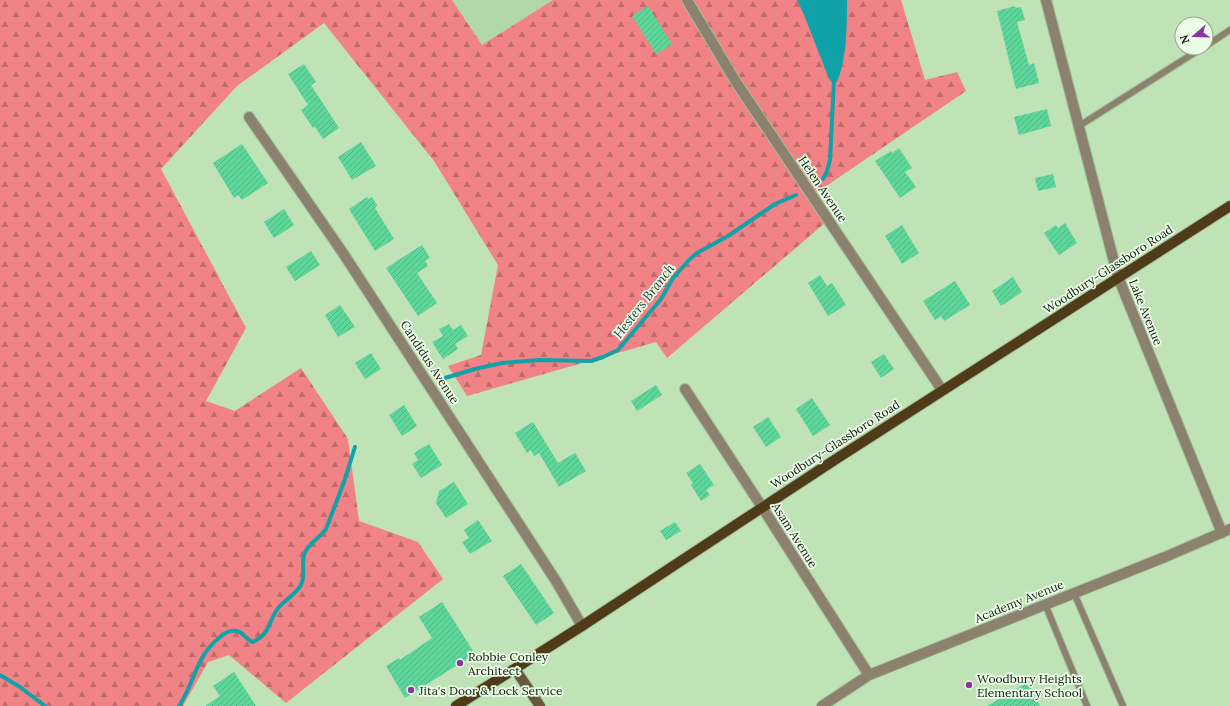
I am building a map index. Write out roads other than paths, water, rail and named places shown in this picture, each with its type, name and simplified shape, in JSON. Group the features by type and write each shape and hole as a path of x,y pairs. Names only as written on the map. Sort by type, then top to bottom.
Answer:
{"main road":[{"name":"Woodbury-Glassboro Road","path":"456,706 582,626 942,390 1230,206"},
{"path":"515,668 540,706"}],"street":[{"name":"Helen Avenue","path":"687,0 736,82 942,390"},
{"name":"Lake Avenue","path":"1046,0 1118,277 1226,531"},
{"name":"Candidus Avenue","path":"249,117 344,253 556,581 582,626"},
{"name":"Asam Avenue","path":"685,389 869,675"},
{"name":"Academy Avenue","path":"822,706 869,675 1226,531"}],"lane":[{"path":"1214,41 1230,30"},
{"path":"1079,126 1189,56"},
{"path":"1074,593 1123,706"},
{"path":"1045,604 1087,706"}],"water":[{"path":"797,0 847,0 845,53 837,82 832,82 829,79"}],"waterway":[{"name":"Hesters Branch","path":"823,179 830,160 834,79"},
{"name":"Hesters Branch","path":"445,378 502,363 539,360 591,361 618,350 661,299 673,278 697,253 728,236 775,204 796,195"},
{"name":"Hesters Branch","path":"179,706 185,697 200,661 211,645 224,634 232,631 239,632 252,642 258,639 266,631 279,607 299,588 303,577 304,555 311,544 326,529 344,482 355,447"},
{"name":"Hesters Branch","path":"0,675 20,687 45,706"}],"place":[{"name":"Robbie Conley Architect","path":"460,663"},
{"name":"Woodbury Heights Elementary School","path":"969,685"},
{"name":"Jita's Door & Lock Service","path":"411,690"}]}
